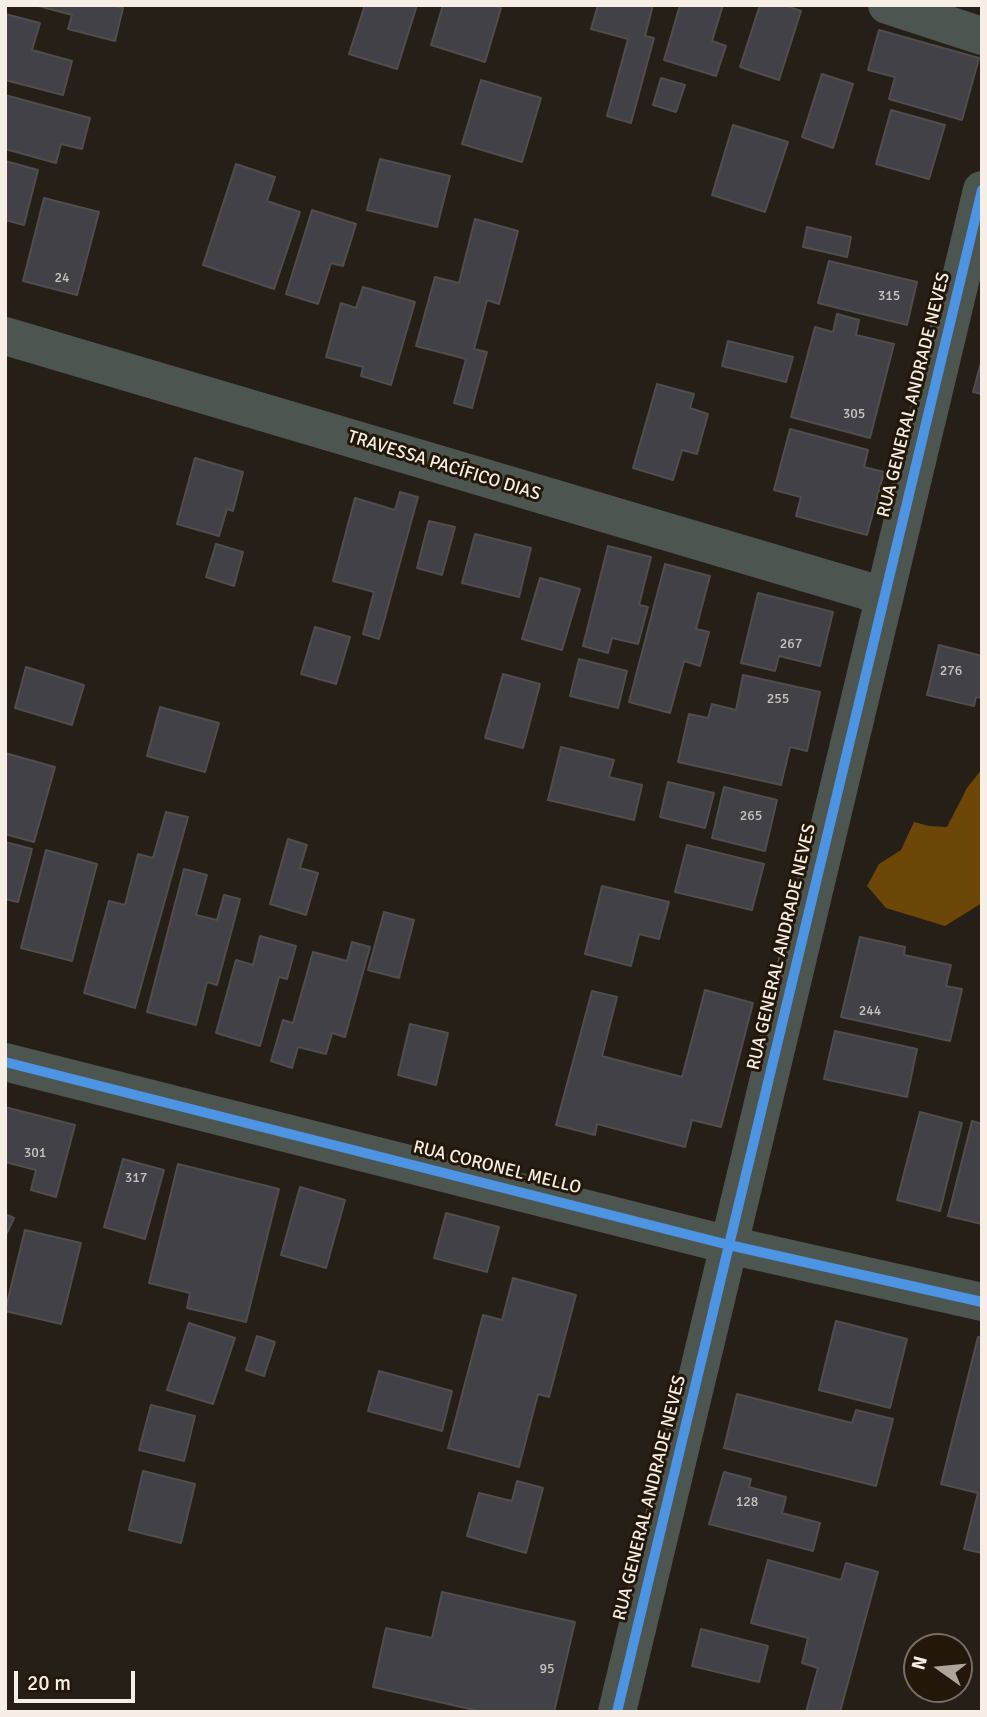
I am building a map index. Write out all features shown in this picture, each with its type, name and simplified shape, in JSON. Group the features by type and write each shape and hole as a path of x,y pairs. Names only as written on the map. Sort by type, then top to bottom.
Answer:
{"street":[{"path":"887,5 982,36"},
{"name":"RUA GENERAL ANDRADE NEVES","path":"617,1712 982,190"},
{"name":"TRAVESSA PACÍFICO DIAS","path":"5,336 884,596"},
{"name":"RUA CORONEL MELLO","path":"5,1062 729,1245 982,1302"}],"shaded area":[{"path":"982,769 982,903 945,926 886,908 867,886 879,864 901,850 914,822 947,827 967,788"}],"building":[{"path":"35,5 111,5 123,8 115,41 68,29 72,15"},
{"path":"365,5 417,5 397,69 349,54"},
{"path":"443,5 491,5 501,8 485,62 431,45"},
{"path":"598,5 653,5 645,36 654,38 631,123 607,116 628,39 591,29"},
{"path":"680,5 723,5 712,41 726,46 716,76 664,60"},
{"path":"760,5 784,5 801,11 779,80 740,67"},
{"path":"5,14 40,23 32,50 72,61 63,95 5,80"},
{"path":"879,30 979,58 962,120 889,99 895,77 868,70"},
{"path":"822,74 853,84 833,148 802,137"},
{"path":"661,78 685,85 676,112 653,105"},
{"path":"481,80 541,98 522,162 462,144"},
{"path":"5,95 90,118 82,149 61,144 56,163 5,149"},
{"path":"891,110 945,125 929,179 876,164"},
{"path":"733,125 788,142 765,212 712,195"},
{"path":"380,159 450,176 437,227 367,210"},
{"path":"5,161 38,170 24,225 5,220"},
{"path":"236,164 275,177 267,201 300,212 274,289 203,265"},
{"path":"44,198 99,212 77,295 23,281"},
{"path":"312,210 356,224 343,266 331,263 318,304 286,294"},
{"path":"475,219 518,231 499,304 487,300 474,349 487,352 472,408 454,403 466,359 416,346 435,277 459,283"},
{"path":"807,227 851,237 847,257 803,247"},
{"path":"829,261 917,282 907,325 818,303"},
{"path":"363,287 415,302 391,385 361,376 363,367 326,357 341,303 356,308"},
{"path":"837,314 859,320 856,335 894,344 870,438 791,417 815,327 833,332"},
{"path":"728,341 793,357 786,382 722,366"},
{"path":"982,359 982,394 973,392"},
{"path":"657,384 694,394 690,408 708,414 697,454 682,450 673,480 633,468"},
{"path":"790,429 868,450 864,467 884,472 867,535 796,516 801,497 774,490"},
{"path":"195,458 243,472 233,511 227,509 219,536 177,524"},
{"path":"400,492 418,497 379,639 363,634 374,592 333,581 355,498 395,510"},
{"path":"429,521 455,527 442,575 417,568"},
{"path":"475,534 531,548 519,597 462,583"},
{"path":"216,544 243,552 234,586 206,577"},
{"path":"608,546 651,557 639,605 648,607 638,644 612,638 608,653 583,646"},
{"path":"665,564 710,576 696,629 709,632 700,666 684,661 670,713 629,702"},
{"path":"540,578 580,589 562,650 522,639"},
{"path":"758,593 833,612 820,666 779,656 775,671 741,663"},
{"path":"315,627 350,637 336,684 301,674"},
{"path":"939,645 982,656 982,698 976,697 974,706 927,695"},
{"path":"579,659 627,671 618,708 570,696"},
{"path":"26,667 84,685 72,725 15,708"},
{"path":"503,674 540,684 523,748 485,738"},
{"path":"743,675 820,692 807,751 790,747 781,785 678,762 689,714 708,718 712,704 736,710"},
{"path":"160,707 219,723 205,772 147,756"},
{"path":"561,747 614,760 609,777 642,785 634,820 548,800"},
{"path":"5,753 55,767 34,842 5,834"},
{"path":"668,782 714,793 705,828 660,817"},
{"path":"724,787 777,800 765,851 712,838"},
{"path":"166,812 188,817 135,1008 84,993 109,901 125,905 138,854 153,858"},
{"path":"288,839 307,845 300,868 318,873 306,915 270,904"},
{"path":"5,842 32,849 18,902 5,899"},
{"path":"687,845 764,864 752,910 675,892"},
{"path":"46,850 97,864 72,961 21,948"},
{"path":"184,869 207,875 196,915 217,920 224,895 240,899 217,985 207,982 196,1025 147,1012"},
{"path":"602,886 669,902 659,939 639,934 631,966 585,954"},
{"path":"384,912 414,920 399,978 368,970"},
{"path":"260,936 296,946 287,979 279,977 260,1046 216,1033 236,960 253,965"},
{"path":"860,937 905,947 904,955 951,965 946,986 962,989 950,1041 841,1017"},
{"path":"352,942 370,947 345,1037 332,1033 326,1054 298,1047 292,1068 271,1061 283,1020 293,1023 313,952 347,961"},
{"path":"705,990 753,1003 721,1127 692,1120 685,1147 597,1124 595,1135 556,1125 592,991 617,997 602,1056 682,1077"},
{"path":"410,1024 448,1033 436,1085 398,1075"},
{"path":"835,1031 917,1049 907,1097 824,1079"},
{"path":"5,1107 75,1125 56,1197 31,1190 36,1170 5,1162"},
{"path":"920,1112 962,1123 940,1211 897,1200"},
{"path":"972,1121 982,1124 982,1224 948,1216"},
{"path":"123,1159 164,1170 145,1239 104,1227"},
{"path":"178,1164 279,1189 246,1322 187,1308 190,1293 149,1283"},
{"path":"300,1187 345,1200 326,1268 281,1255"},
{"path":"446,1213 499,1227 487,1272 434,1258"},
{"path":"5,1214 14,1218 5,1237"},
{"path":"25,1230 81,1243 61,1324 5,1311"},
{"path":"513,1278 576,1295 549,1397 538,1394 519,1467 448,1448 483,1315 502,1320"},
{"path":"836,1321 907,1339 890,1408 819,1390"},
{"path":"189,1323 235,1338 213,1404 167,1390"},
{"path":"257,1336 275,1342 264,1376 246,1370"},
{"path":"978,1337 982,1338 982,1553 964,1549 978,1493 941,1484"},
{"path":"379,1371 452,1391 442,1431 368,1411"},
{"path":"737,1394 852,1423 856,1410 893,1419 876,1486 724,1448"},
{"path":"151,1405 195,1416 184,1461 139,1450"},
{"path":"143,1471 195,1484 181,1543 129,1530"},
{"path":"724,1472 751,1479 749,1487 786,1497 782,1513 820,1523 813,1551 709,1524"},
{"path":"517,1481 543,1488 526,1553 467,1536 479,1493 512,1501"},
{"path":"768,1560 841,1580 846,1563 878,1572 840,1712 806,1712 818,1668 802,1663 808,1638 751,1623"},
{"path":"442,1592 575,1622 554,1712 483,1712 373,1687 386,1628 432,1638"},
{"path":"701,1629 768,1646 759,1682 692,1666"}],"cycle path":[{"path":"617,1712 982,190"},
{"path":"5,1062 729,1245 982,1302"}]}
